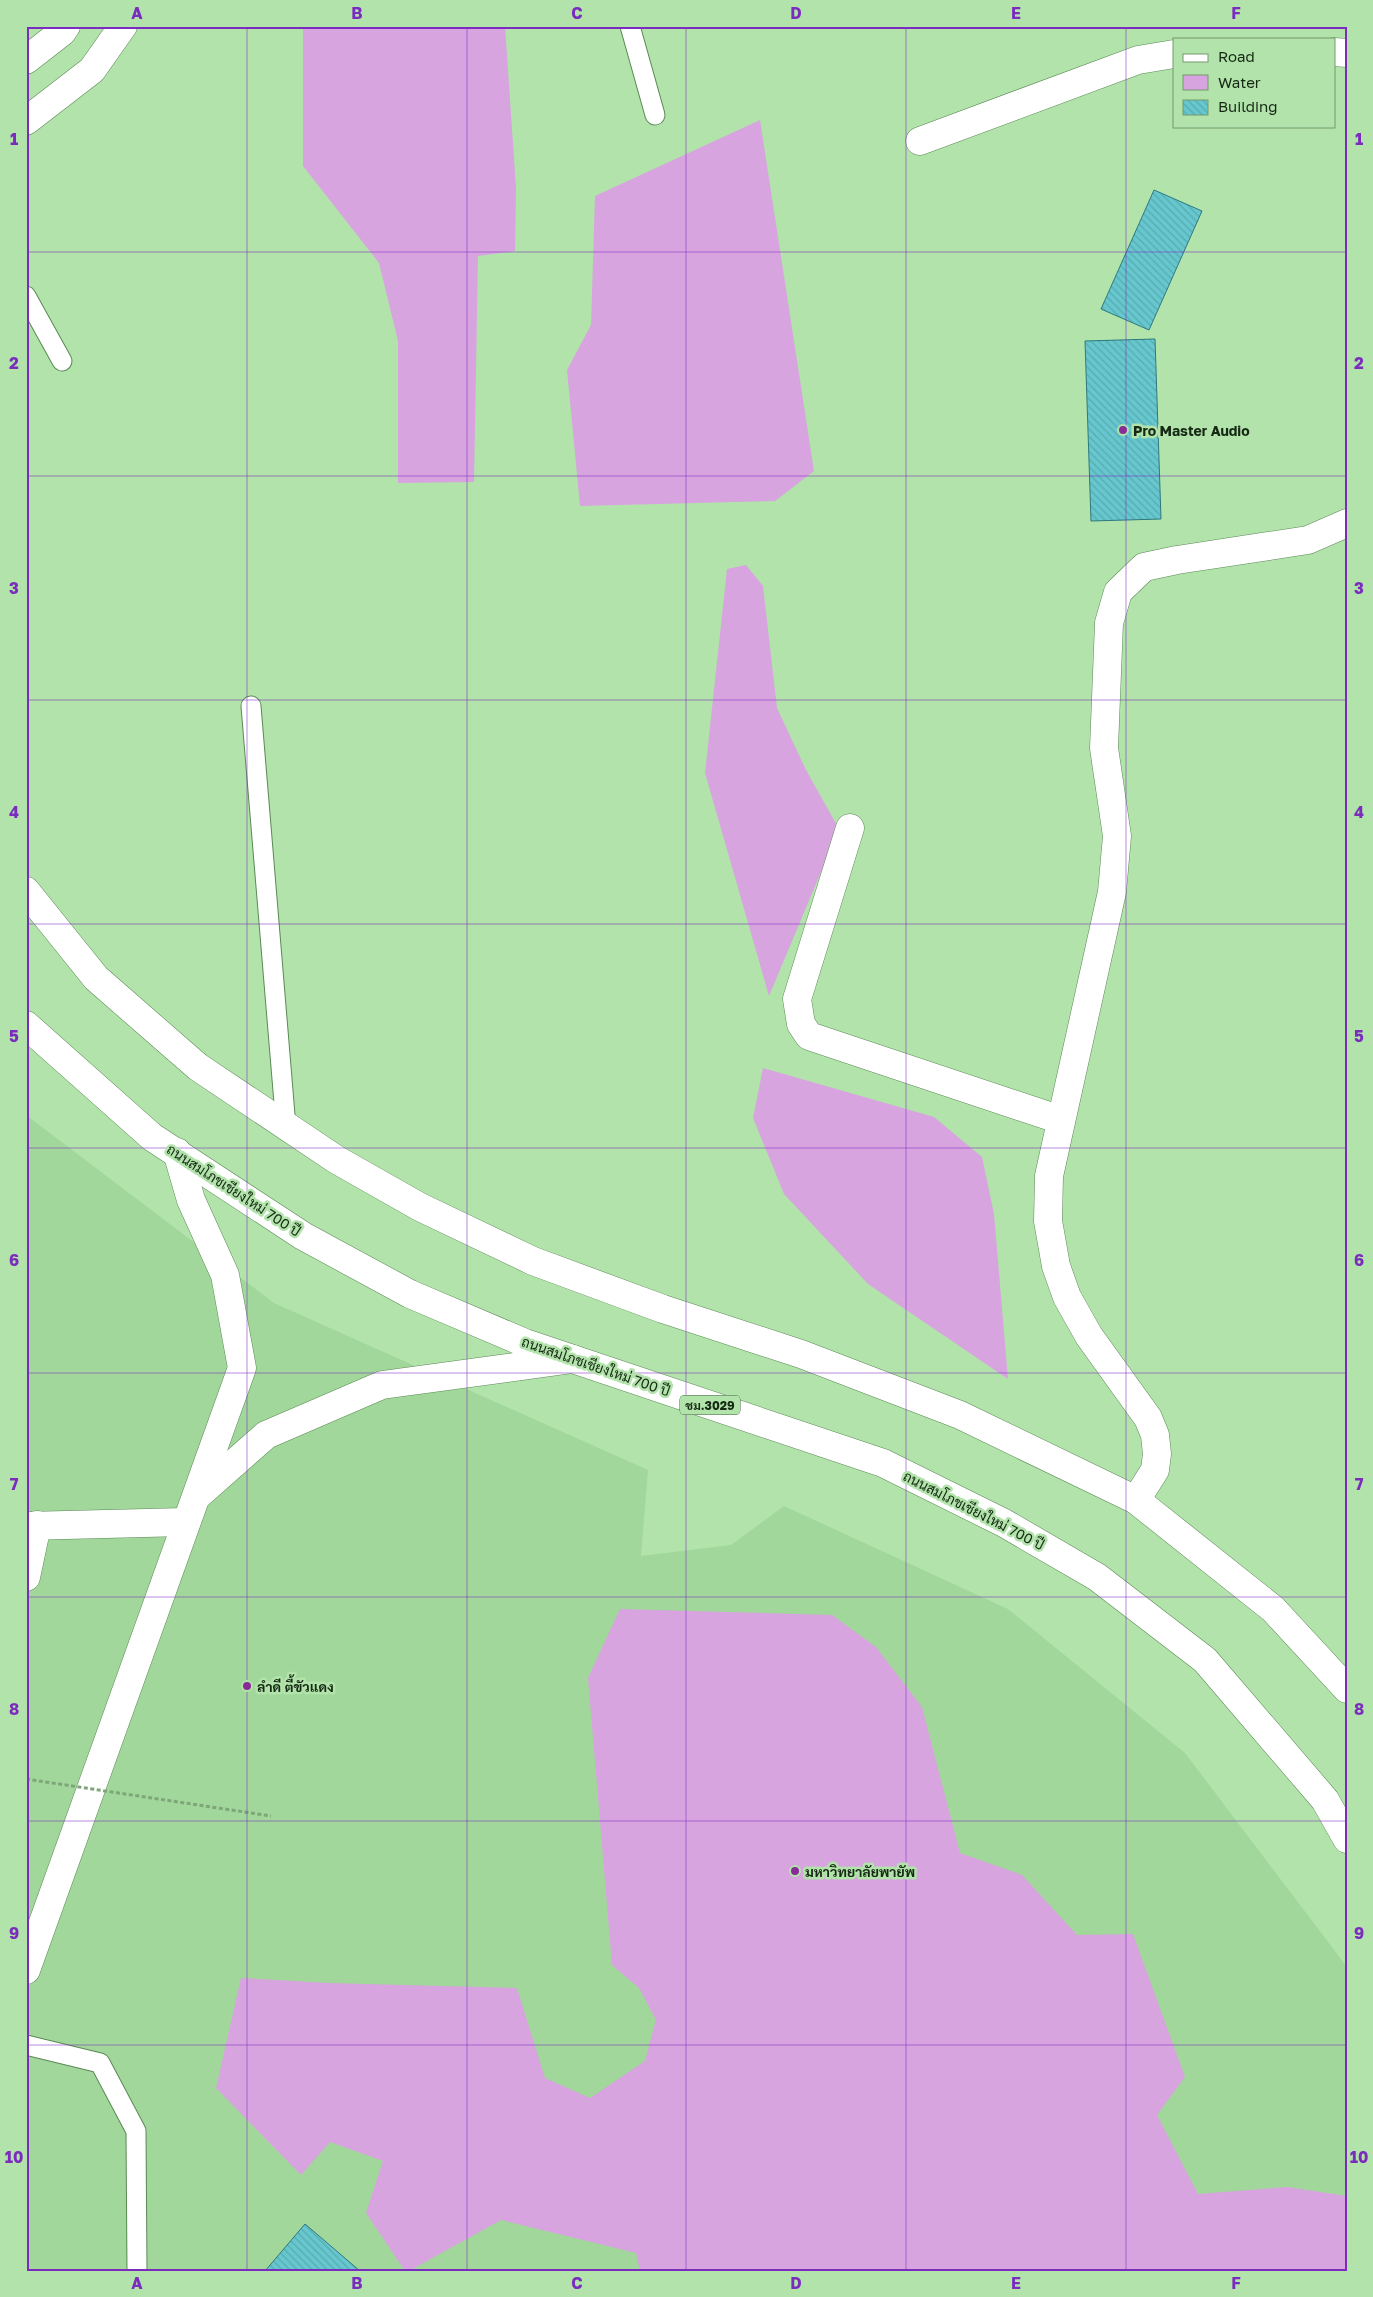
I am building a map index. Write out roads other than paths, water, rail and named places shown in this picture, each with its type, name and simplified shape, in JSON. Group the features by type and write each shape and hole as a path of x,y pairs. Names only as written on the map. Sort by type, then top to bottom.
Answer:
{"street":[{"path":"26,60 62,32 66,26"},
{"path":"26,121 92,70 123,26"},
{"path":"920,140 1138,60 1173,54"},
{"path":"1136,1500 1155,1470 1157,1454 1155,1436 1148,1418 1089,1336 1067,1297 1056,1266 1048,1221 1049,1176 1112,892 1117,836 1104,748 1109,623 1118,592 1144,567 1177,560 1308,540 1347,523"},
{"path":"850,828 797,999 801,1024 809,1036 1061,1120"},
{"path":"26,892 96,978 198,1068 337,1160 420,1207 533,1261 663,1309 801,1354 960,1414 1136,1500 1273,1609 1347,1689"},
{"name":"ถนนสมโภชเชียงใหม่ 700 ปี","path":"26,1025 152,1137 303,1236 410,1294 525,1343 883,1463 1004,1523 1098,1576 1205,1660 1325,1800 1347,1839"},
{"path":"26,1970 189,1510 242,1368 225,1275 191,1200 177,1152"},
{"path":"26,1577 32,1526 189,1510 266,1435 382,1385 573,1359"}],"lane":[{"path":"630,26 655,115"},
{"path":"26,296 62,361"},
{"path":"251,706 286,1127"},
{"path":"26,2045 100,2063 136,2131 137,2271"}],"water":[{"path":"303,26 505,26 516,188 515,251 478,256 474,482 398,483 398,341 379,263 303,166"},
{"path":"760,120 814,471 775,501 580,506 567,370 591,325 595,196"},
{"path":"746,565 763,586 777,708 806,770 839,829 769,996 705,773 727,569"},
{"path":"763,1068 934,1117 982,1157 994,1214 1008,1379 868,1284 784,1194 753,1118"},
{"path":"620,1609 832,1615 876,1647 922,1707 960,1853 1022,1875 1077,1935 1133,1934 1185,2077 1157,2115 1198,2194 1287,2187 1347,2196 1347,2271 640,2271 636,2253 501,2220 409,2271 405,2271 366,2213 383,2161 330,2142 301,2175 216,2088 241,1978 329,1983 517,1988 545,2078 590,2098 645,2061 656,2020 639,1988 612,1965 588,1678"}],"place":[{"name":"Pro Master Audio","path":"1123,430"},
{"name":"ลำดี ตี้ขัวแดง","path":"247,1686"},
{"name":"มหาวิทยาลัยพายัพ","path":"795,1871"}]}
